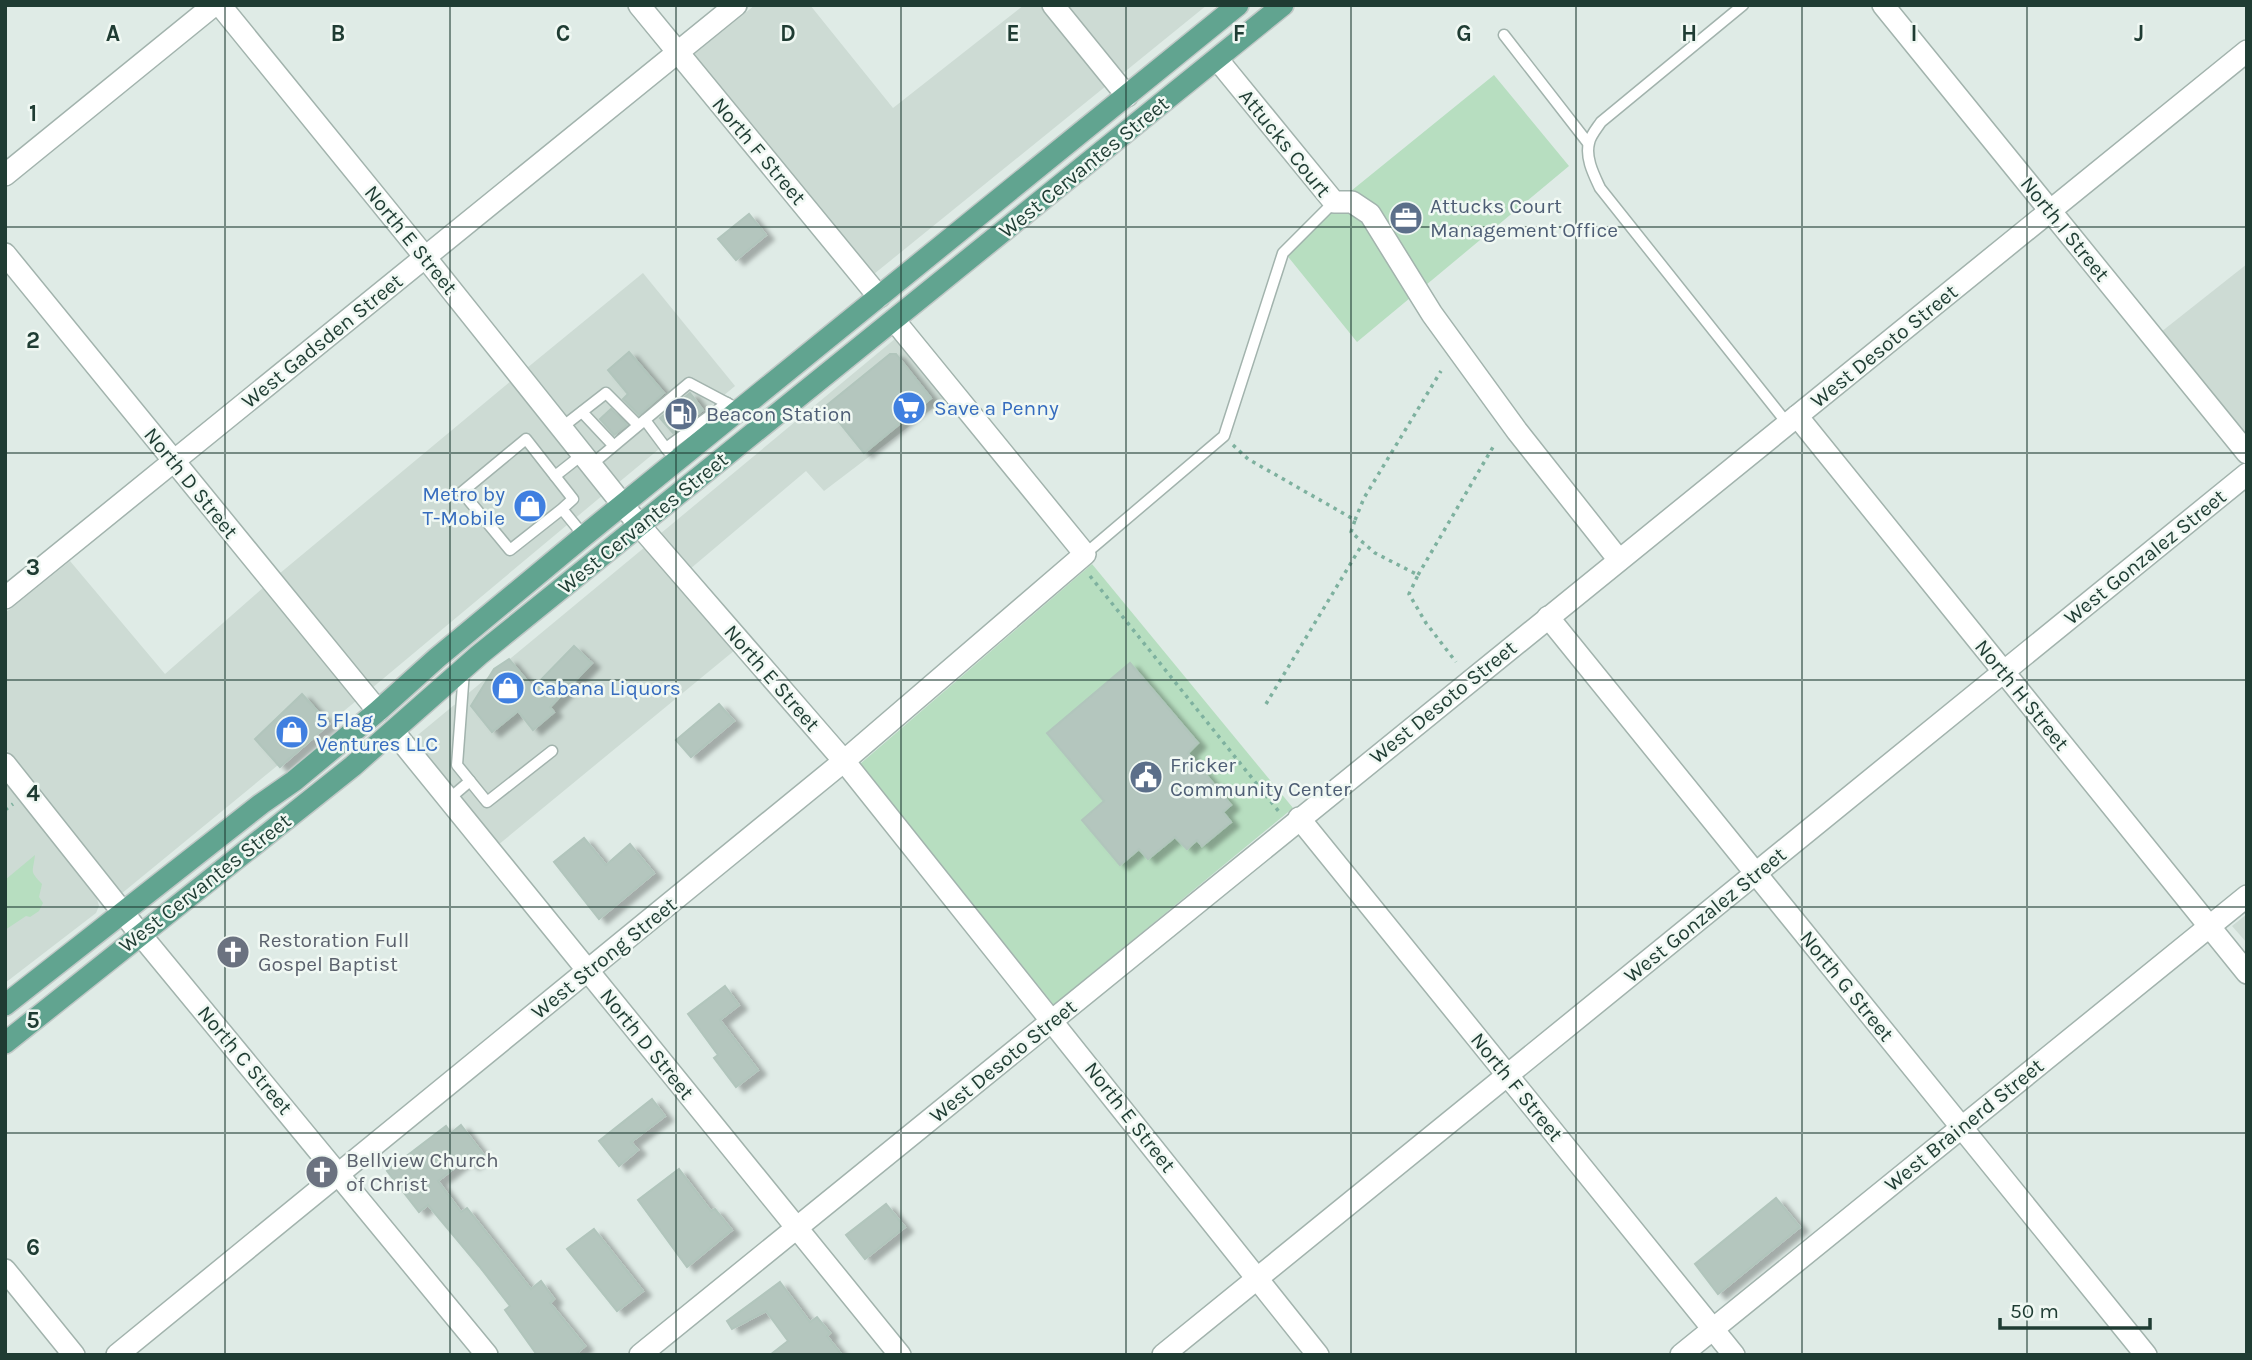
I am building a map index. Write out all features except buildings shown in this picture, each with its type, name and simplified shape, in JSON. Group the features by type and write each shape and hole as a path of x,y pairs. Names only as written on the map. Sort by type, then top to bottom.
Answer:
{"main road":[{"name":"West Cervantes Street","path":"5,1005 294,780 378,711 436,658 624,505 671,455 879,297 1238,5"},
{"path":"1217,59 1218,47 1223,37 1262,5"},
{"name":"West Cervantes Street","path":"5,1043 394,732 465,668 639,525 1283,5"},
{"path":"1019,219 1033,195 1042,186 1125,118 1130,107 1127,96"}],"street":[{"path":"5,175 214,5"},
{"name":"North E Street","path":"220,5 639,525 844,761 1054,1020 1318,1355"},
{"name":"North F Street","path":"639,5 879,297"},
{"name":"West Gadsden Street","path":"5,598 736,5"},
{"path":"1053,5 1127,96"},
{"name":"North I Street","path":"1882,5 2247,453"},
{"name":"West Desoto Street","path":"639,1355 2247,51"},
{"name":"Attucks Court","path":"1217,59 1334,202 1352,202 1370,214 1432,314 1517,431 1619,559"},
{"name":"North D Street","path":"5,254 378,711"},
{"path":"894,320 1082,557"},
{"name":"North H Street","path":"1792,420 2003,672 2247,973"},
{"name":"West Gonzalez Street","path":"1163,1355 2247,474"},
{"name":"West Strong Street","path":"117,1355 844,761 1082,557"},
{"name":"North G Street","path":"1548,617 2146,1355"},
{"name":"North D Street","path":"394,732 900,1355"},
{"name":"North C Street","path":"5,764 122,912 487,1355"},
{"name":"North F Street","path":"1295,822 1507,1075 1734,1355"},
{"name":"West Brainerd Street","path":"1681,1355 2247,896"},
{"path":"5,1270 74,1355"}],"lane":[{"path":"1588,143 1601,122 1615,109 1743,5"},
{"path":"1504,35 1588,143 1592,173 1600,188 1792,420"},
{"path":"1082,557 1224,436 1283,253 1334,202"},
{"path":"555,476 614,445 689,383 734,407"},
{"path":"561,428 606,393 641,422 671,455"},
{"path":"582,412 614,445"},
{"path":"526,439 573,499 562,509 510,550 462,492 526,439"},
{"path":"562,509 584,537"},
{"path":"465,668 457,765 487,802 552,751"},
{"path":"449,799 470,781"}],"path":[{"path":"1418,575 1375,554 1351,532 1364,498 1441,371"},
{"path":"1224,436 1248,459 1355,520"},
{"path":"1456,662 1426,623 1409,594 1493,447"},
{"path":"1266,704 1363,542"},
{"path":"1082,557 1295,822"},
{"path":"5,810 15,803"}],"shaded area":[{"path":"755,5 810,5 893,108 1024,5 1040,5 1106,86 874,274 693,55"},
{"path":"1066,5 1207,5 1122,74"},
{"path":"2247,264 2247,437 2161,332"},
{"path":"643,273 735,386 618,483 527,368"},
{"path":"896,338 945,399 824,491 806,471 690,569 660,534"},
{"path":"511,381 603,495 372,688 279,574"},
{"path":"645,547 735,650 498,845 413,739"},
{"path":"70,561 165,674 264,587 356,701 121,894 5,748 5,613"},
{"path":"5,777 94,888 99,906 96,913 5,983"},
{"path":"2247,914 2247,943 2232,926"}],"green space":[{"path":"1494,75 1569,166 1426,285 1357,193 1351,191"},
{"path":"1329,209 1350,213 1365,226 1410,298 1357,342 1281,248"},
{"path":"1092,564 1293,808 1054,1005 860,764"},
{"path":"35,855 33,871 42,884 39,897 43,903 39,911 5,930 5,880"}],"place":[{"name":"Attucks Court Management Office","path":"1406,218"},
{"name":"Save a Penny","path":"909,408"},
{"name":"Beacon Station","path":"681,414"},
{"name":"Metro by T-Mobile","path":"530,506"},
{"name":"Cabana Liquors","path":"508,688"},
{"name":"5 Flag Ventures LLC","path":"292,732"},
{"name":"Fricker Community Center","path":"1146,777"},
{"name":"Restoration Full Gospel Baptist","path":"233,952"},
{"name":"Bellview Church of Christ","path":"322,1172"}]}
